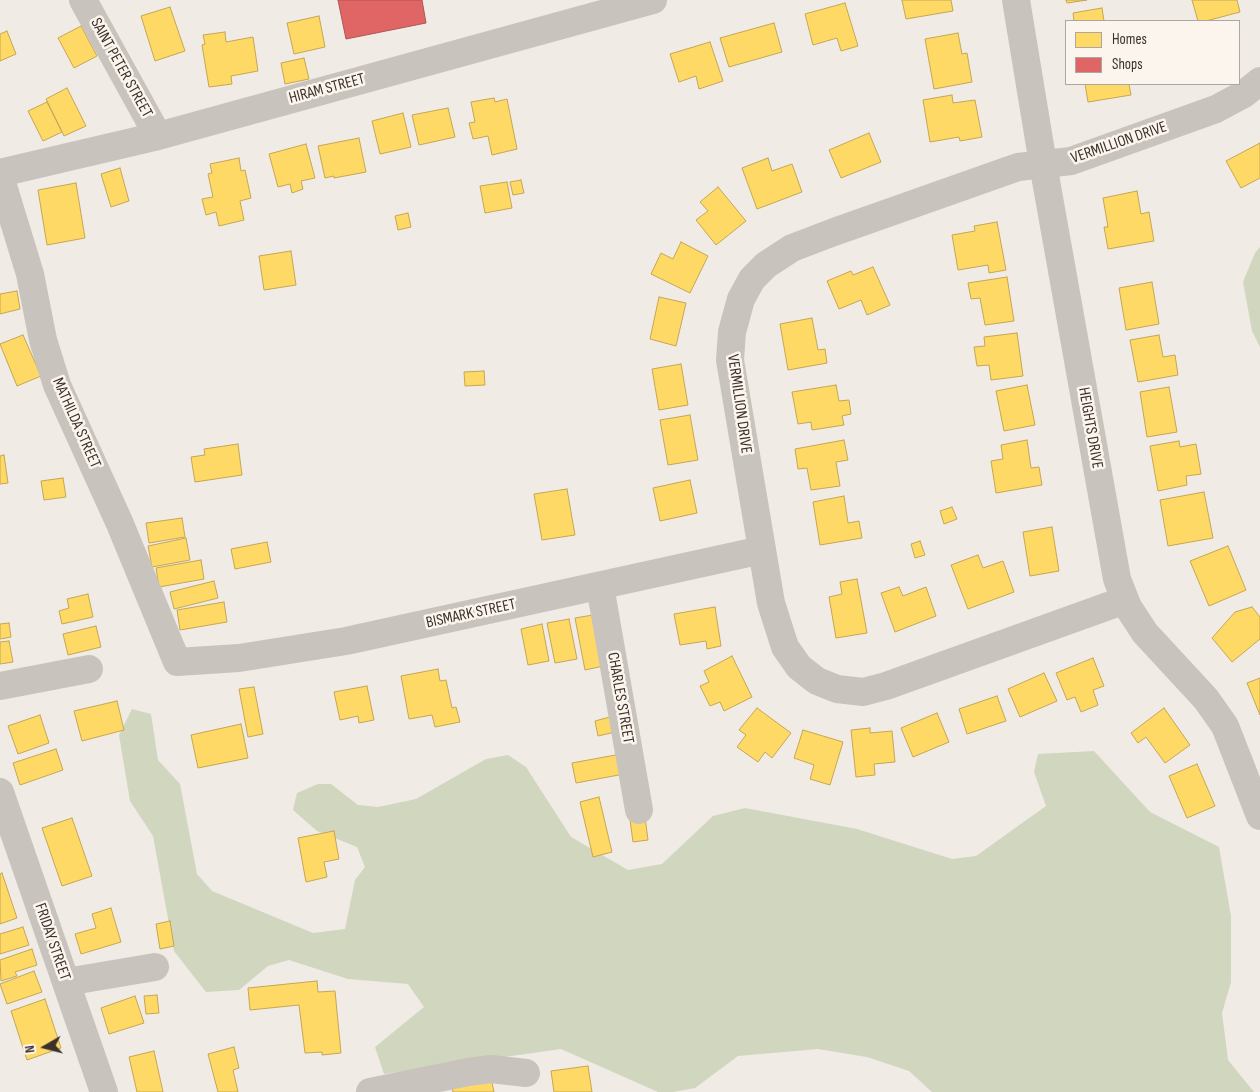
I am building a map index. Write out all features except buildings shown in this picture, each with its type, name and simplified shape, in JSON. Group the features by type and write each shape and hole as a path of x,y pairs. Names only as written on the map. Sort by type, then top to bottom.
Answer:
{"street":[{"name":"SAINT PETER STREET","path":"83,0 158,136"},
{"name":"HIRAM STREET","path":"0,174 158,136 653,0"},
{"name":"HEIGHTS DRIVE","path":"1016,0 1043,164 1117,579 1128,607 1145,633 1206,698 1225,726 1260,816"},
{"name":"VERMILLION DRIVE","path":"1125,600 886,686 863,692 837,689 817,681 799,667 785,646 771,603 730,360 732,332 741,300 752,279 766,265 792,248 1018,167 1071,162 1216,109 1244,94 1260,81"},
{"name":"MATHILDA STREET","path":"0,174 30,274 43,340 57,385 120,524 177,662"},
{"name":"BISMARK STREET","path":"177,662 239,658 346,641 762,550"},
{"name":"CHARLES STREET","path":"600,586 639,810"},
{"path":"0,686 89,669"},
{"name":"FRIDAY STREET","path":"0,792 104,1092"},
{"path":"66,982 155,967"},
{"path":"370,1092 491,1069 526,1073"}],"green space":[{"path":"1260,247 1260,347 1252,331 1243,282 1255,253"},
{"path":"132,709 151,714 158,760 180,784 197,874 212,891 313,933 345,929 355,880 365,867 357,847 317,831 293,810 297,793 318,784 331,784 358,805 378,807 416,799 486,759 508,755 526,767 571,837 628,870 662,864 713,816 745,808 857,829 952,859 976,856 1046,806 1034,772 1038,754 1094,751 1150,812 1219,847 1231,916 1231,982 1222,1013 1228,1060 1254,1092 932,1092 909,1071 867,1057 818,1049 738,1056 695,1088 673,1092 658,1092 561,1049 384,1074 375,1047 424,1007 408,984 348,979 289,960 268,966 239,990 206,992 174,951 153,836 130,801 119,735"}]}
